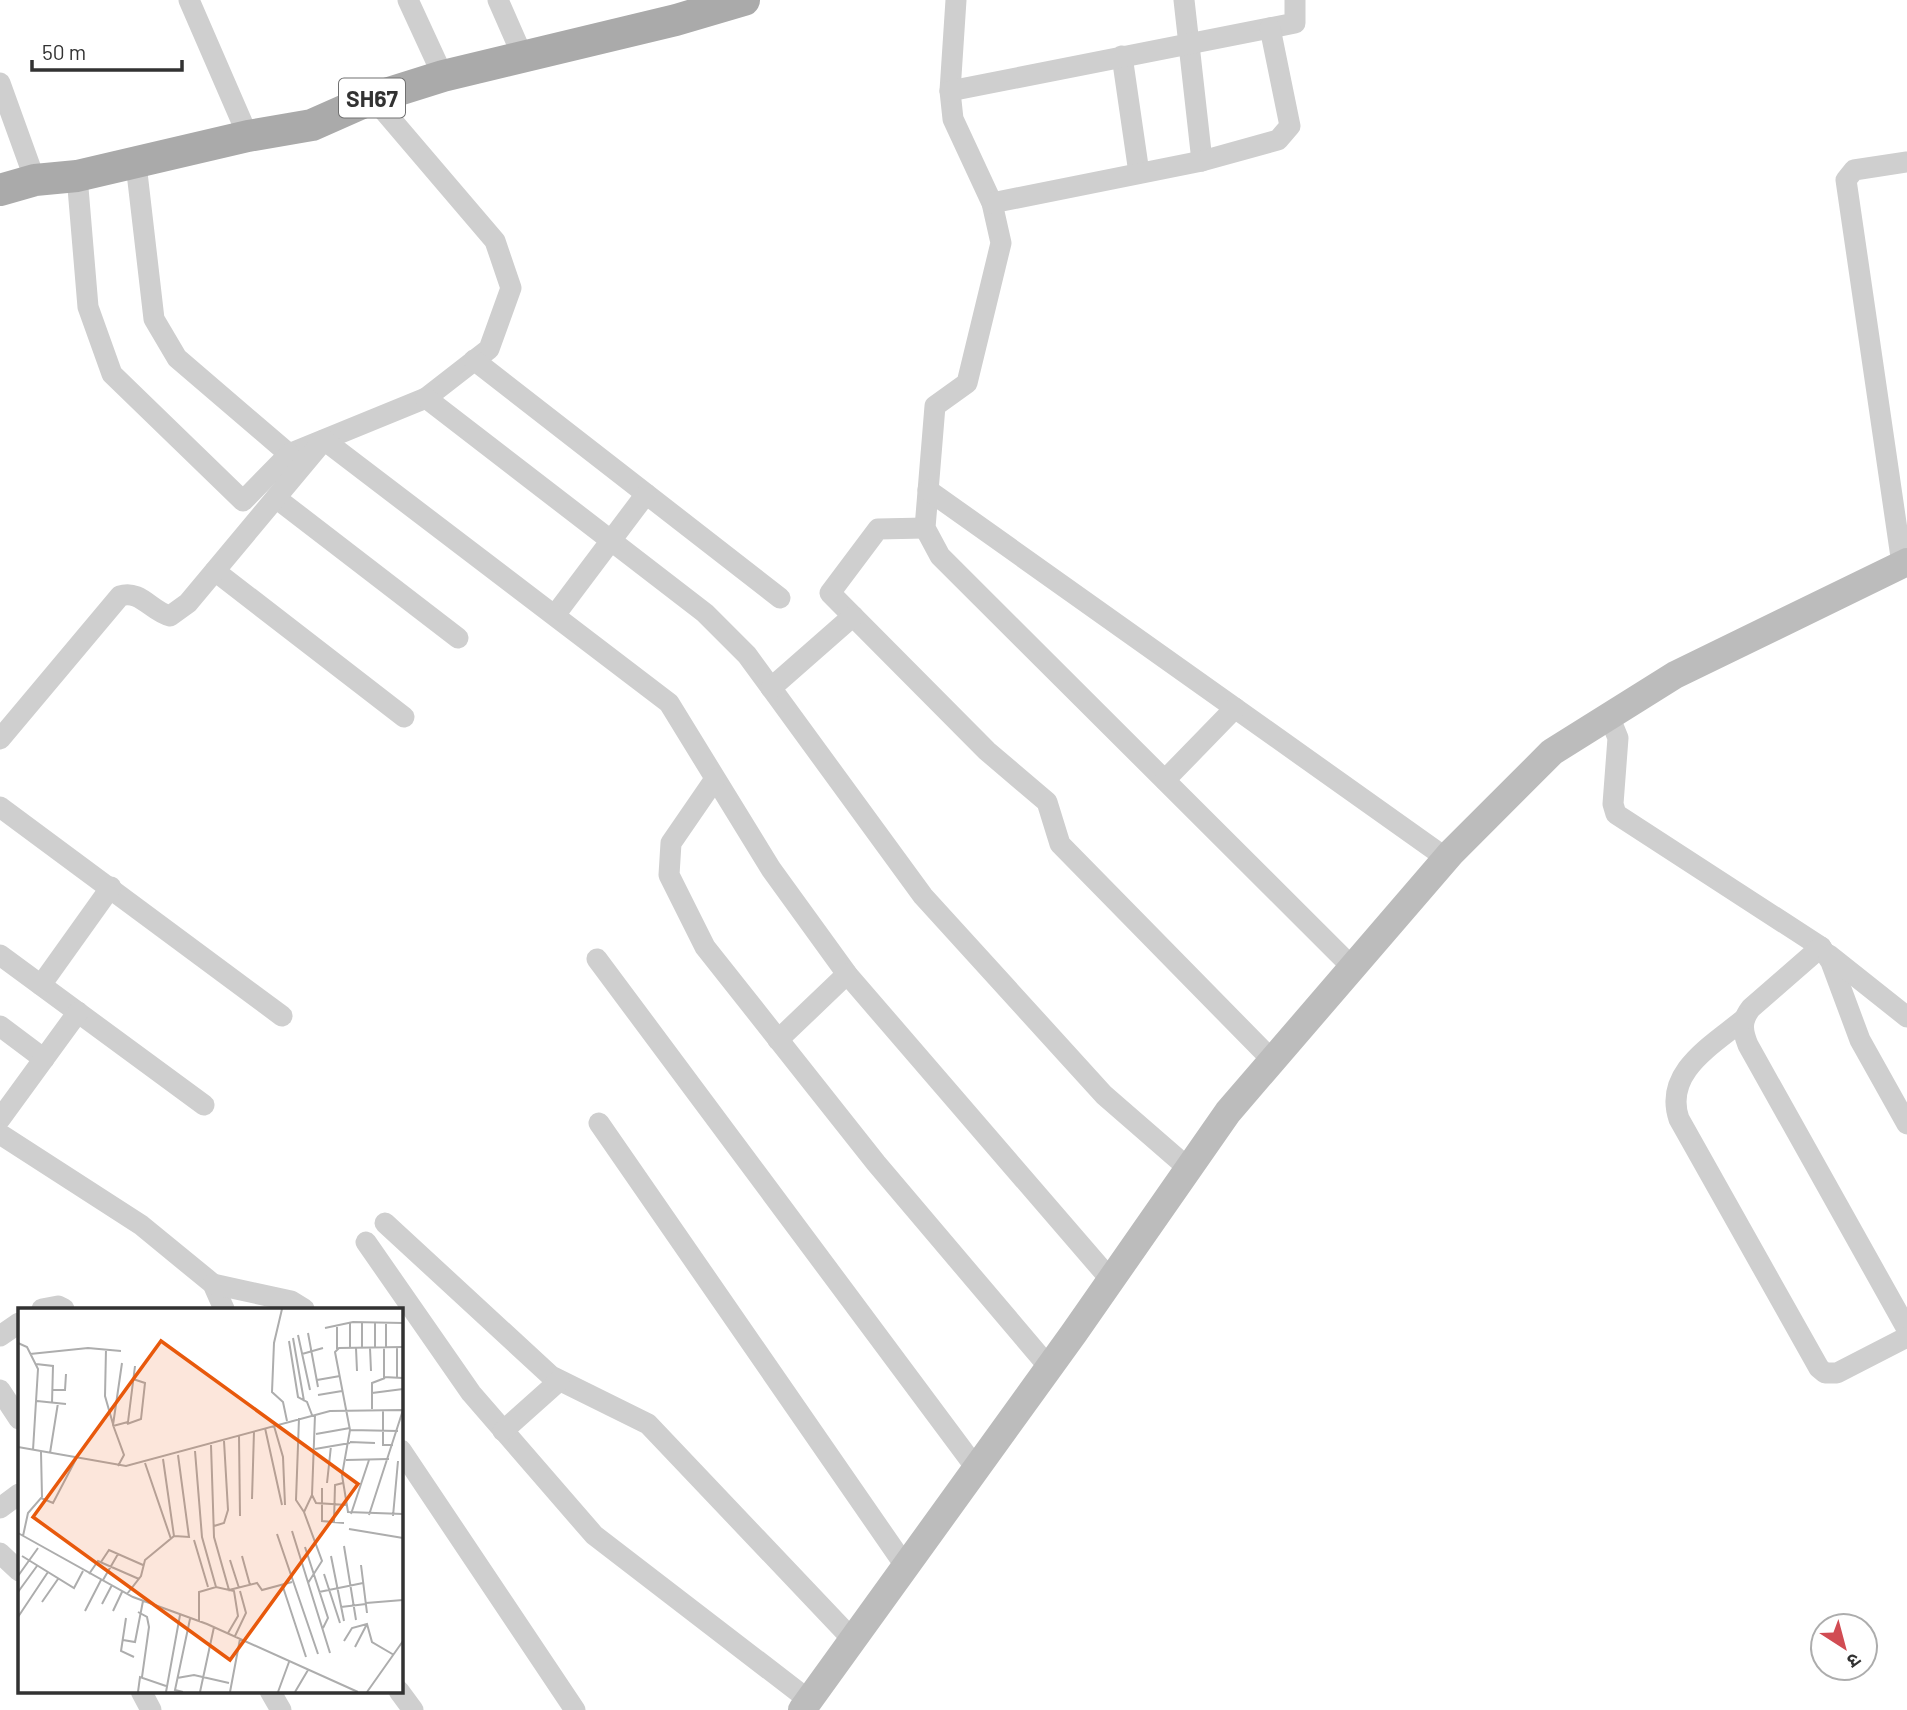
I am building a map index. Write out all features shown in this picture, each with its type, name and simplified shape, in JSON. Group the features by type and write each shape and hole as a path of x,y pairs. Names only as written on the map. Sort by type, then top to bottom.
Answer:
{"main road":[{"name":"SH67","path":"0,190 35,180 77,176 248,136 312,125 373,98 443,76 676,20 744,0"},
{"path":"806,1705 1228,1112 1446,858 1552,752 1675,675 1905,563"}],"street":[{"path":"189,0 248,136"},
{"path":"408,0 443,76"},
{"path":"498,0 523,57"},
{"path":"956,0 950,91 953,119 992,203 1001,243 967,383 935,406 925,528 940,556 1352,967"},
{"path":"1184,0 1202,160"},
{"path":"950,91 1295,23 1295,0"},
{"path":"992,203 1202,160 1278,139 1290,126 1270,28"},
{"path":"1122,56 1139,173"},
{"path":"0,83 35,180"},
{"path":"77,176 88,307 112,374 243,500 289,454 426,398 489,349 511,288 495,241 373,98"},
{"path":"1905,563 1846,180 1854,170 1907,162"},
{"path":"135,164 154,319 177,358 289,454"},
{"path":"474,360 780,598"},
{"path":"426,398 705,613 747,655 923,897 1104,1095 1188,1168"},
{"path":"0,739 7,716 120,596 128,593 170,616 188,603 324,440"},
{"path":"324,440 669,703 771,869 847,974 1110,1279"},
{"path":"928,490 1446,858"},
{"path":"555,615 646,494"},
{"path":"276,498 458,638"},
{"path":"925,528 878,529 830,593 987,751 1047,802 1060,844 1272,1060"},
{"path":"215,571 404,717"},
{"path":"771,688 853,616"},
{"path":"1165,780 1235,708"},
{"path":"1609,716 1618,735 1613,804 1616,814 1824,951 1907,1017"},
{"path":"715,779 671,843 669,875 705,947 876,1163 1048,1366"},
{"path":"0,807 282,1016"},
{"path":"41,985 111,887"},
{"path":"1824,951 1751,1008 1744,1019 1695,1061 1678,1082 1674,1105 1679,1119 1819,1367 1825,1373 1838,1373 1907,1337"},
{"path":"1824,951 1860,1040 1907,1124"},
{"path":"0,955 204,1105"},
{"path":"597,958 976,1468"},
{"path":"778,1040 847,974"},
{"path":"0,1119 78,1012"},
{"path":"1744,1019 1742,1029 1748,1045 1907,1329"},
{"path":"0,1026 44,1059"},
{"path":"599,1122 906,1566"},
{"path":"0,1134 141,1225 214,1284 291,1301 302,1308"},
{"path":"385,1223 559,1381 648,1424 854,1641"},
{"path":"366,1242 471,1393 608,1548 806,1705"},
{"path":"214,1284 225,1308"},
{"path":"0,1336 18,1324"},
{"path":"503,1431 559,1381"},
{"path":"0,1390 18,1417"},
{"path":"402,1451 575,1710"},
{"path":"0,1508 18,1495"},
{"path":"0,1553 18,1570"},
{"path":"142,1692 152,1710"},
{"path":"271,1692 281,1710"},
{"path":"400,1692 413,1710"}]}
